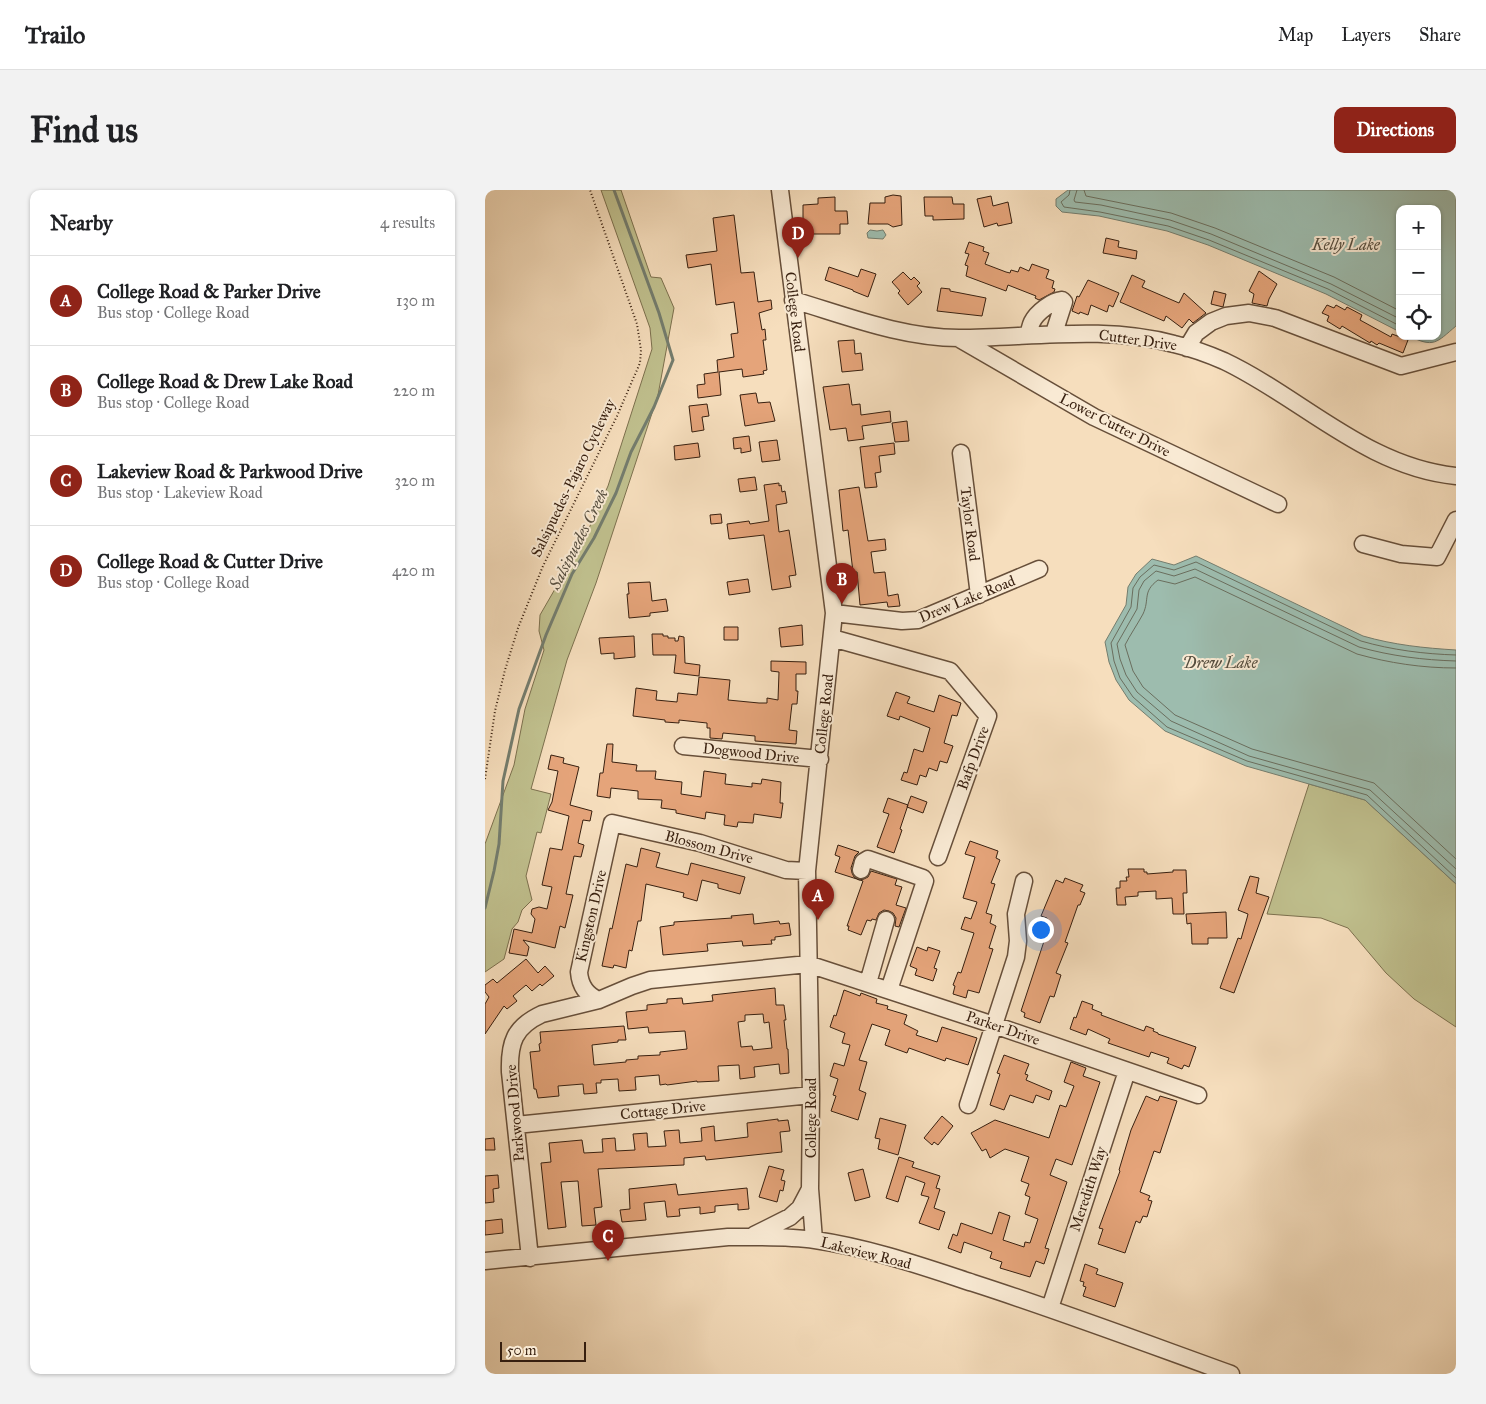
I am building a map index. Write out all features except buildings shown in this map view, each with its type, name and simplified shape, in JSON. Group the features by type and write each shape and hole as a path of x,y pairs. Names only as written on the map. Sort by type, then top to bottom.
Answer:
{"street":[{"name":"College Road","path":"780,190 834,613 807,871 811,1095 810,1189 814,1240"},
{"name":"Cutter Drive","path":"793,300 899,331 958,338 1054,333 1125,335 1187,348 1234,366 1320,420 1379,454 1413,468 1456,476"},
{"path":"1029,334 1032,322 1039,313 1053,303 1062,300 1064,308 1054,333"},
{"path":"1187,348 1196,333 1211,322 1226,316 1249,313 1275,318 1401,366 1456,352"},
{"name":"Lower Cutter Drive","path":"958,338 1094,417 1278,504"},
{"name":"Taylor Road","path":"961,453 979,595"},
{"path":"1363,544 1401,554 1437,558 1456,520"},
{"name":"Drew Lake Road","path":"834,613 902,621 918,620 1039,569"},
{"name":"Bafp Drive","path":"832,638 950,671 988,716 938,857"},
{"name":"Dogwood Drive","path":"683,746 819,760"},
{"name":"Blossom Drive","path":"612,823 700,843 786,870 807,871"},
{"name":"Kingston Drive","path":"599,1000 589,995 581,985 579,972 612,823"},
{"path":"861,870 863,862 868,859 923,878 925,881 889,990"},
{"path":"968,1105 1016,957 1018,941 1016,914 1024,881"},
{"path":"868,983 885,920"},
{"path":"560,1009 571,998 580,962"},
{"name":"Parker Drive","path":"808,964 1198,1095"},
{"name":"Parkwood Drive","path":"530,1258 511,1072 513,1043 516,1035 526,1023 542,1014 599,1000 632,986 655,979 808,964"},
{"name":"Meredith Way","path":"1050,1308 1127,1071"},
{"name":"Cottage Drive","path":"516,1125 811,1095"},
{"path":"749,1237 790,1217 800,1208 810,1189"},
{"name":"Lakeview Road","path":"485,1261 719,1238 769,1237 814,1240 868,1250 1050,1308 1231,1374"}],"path":[{"name":"Salsipuedes-Pajaro Cycleway","path":"485,779 495,711 518,628 543,566 617,416 640,363 641,344 637,324 591,190"}],"green space":[{"path":"601,190 621,190 651,277 661,278 674,308 658,395 596,583 567,660 531,789 551,794 541,833 537,832 526,876 532,900 522,910 518,922 512,929 504,959 485,972 485,844 514,765 525,709 544,650 539,631 540,615 585,537 608,486 652,349 650,328"},
{"path":"1309,784 1365,800 1456,884 1456,1027 1414,999 1386,973 1348,928 1321,918 1267,914"}],"water":[{"name":"Kelly Lake","path":"1068,190 1456,190 1456,326 1441,338 1441,205 1396,205 1396,330 1326,294 1208,245 1167,231 1099,216 1062,212 1056,206 1056,199"},
{"path":"870,230 883,230 886,235 883,239 868,238 867,233"},
{"name":"Kelly Lake","path":"1417,340 1439,340 1430,343"},
{"name":"Drew Lake","path":"1196,556 1363,636 1409,646 1456,650 1456,884 1365,800 1246,766 1165,731 1129,700 1116,680 1109,662 1105,642 1126,605 1128,587 1136,574 1152,559 1174,565"}],"waterway":[{"name":"Salsipuedes Creek","path":"485,908 499,844 503,781 519,709 546,635 572,574 594,538 616,493 631,452 654,407 673,360 659,313 614,190"}],"place":[{"name":"College Road & Cutter Drive","path":"798,258"},
{"name":"College Road & Drew Lake Road","path":"842,604"},
{"name":"College Road & Parker Drive","path":"818,920"},
{"name":"Lakeview Road & Parkwood Drive","path":"608,1261"}]}
